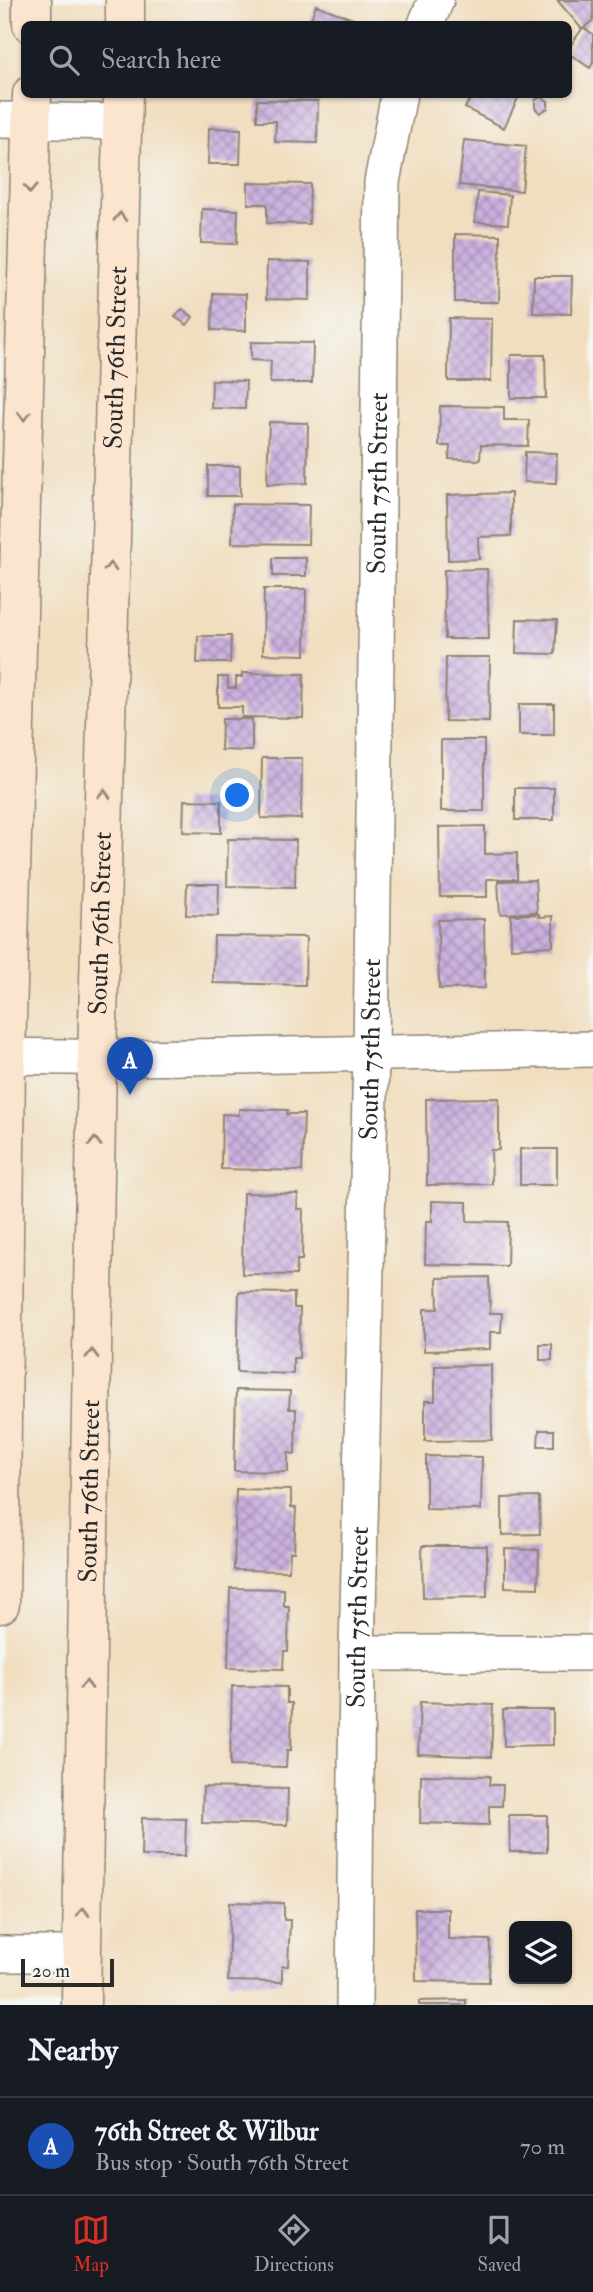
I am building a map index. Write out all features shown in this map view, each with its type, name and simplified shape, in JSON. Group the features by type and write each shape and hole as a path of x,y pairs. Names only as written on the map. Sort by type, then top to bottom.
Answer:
{"main road":[{"path":"32,0 32,21"},
{"path":"125,0 125,21"},
{"name":"South 76th Street","path":"81,2005 97,1058 123,108"},
{"path":"0,1604 3,1056 21,112"}],"street":[{"path":"427,21 436,0"},
{"name":"South 75th Street","path":"354,2005 357,1653 371,1054 382,182 398,98"},
{"path":"21,112 123,108"},
{"path":"3,1056 97,1058 593,1049"},
{"path":"357,1653 593,1653"},
{"path":"0,1954 82,1954"}],"building":[{"path":"557,0 593,0 593,20 584,28 593,34 593,63 590,68 572,56 572,43 582,29"},
{"path":"316,5 353,19 352,21 310,21"},
{"path":"470,98 518,98 504,128 465,108"},
{"path":"543,98 548,101 548,108 540,113 535,108 535,100"},
{"path":"257,100 318,101 317,143 275,142 276,121 257,121"},
{"path":"209,128 241,129 240,164 208,164"},
{"path":"464,140 526,146 522,191 459,185"},
{"path":"248,183 310,184 309,224 267,223 267,204 248,204"},
{"path":"478,192 510,195 508,224 475,222"},
{"path":"202,209 238,210 237,244 201,243"},
{"path":"455,234 500,235 499,302 455,302"},
{"path":"267,261 310,262 310,300 266,299"},
{"path":"534,276 572,276 571,314 533,313"},
{"path":"213,293 246,294 246,331 212,330"},
{"path":"182,309 193,317 187,325 175,317"},
{"path":"449,318 492,319 491,381 448,381"},
{"path":"251,342 313,343 312,383 270,383 271,361 251,360"},
{"path":"511,355 545,355 546,398 511,398"},
{"path":"212,380 246,381 245,409 211,408"},
{"path":"440,406 504,407 504,420 529,420 528,446 481,445 480,460 449,459 450,446 439,446"},
{"path":"269,422 308,423 307,483 267,484"},
{"path":"525,452 557,453 556,483 524,482"},
{"path":"208,466 240,466 240,496 208,496"},
{"path":"511,493 511,536 478,537 479,559 448,560 447,495"},
{"path":"233,504 309,505 308,544 232,543"},
{"path":"273,558 306,558 306,576 273,576"},
{"path":"487,569 489,639 445,639 444,570"},
{"path":"264,589 306,589 305,655 263,654"},
{"path":"517,619 557,620 555,654 516,653"},
{"path":"198,636 231,636 230,663 197,663"},
{"path":"446,657 490,657 489,722 445,721"},
{"path":"242,673 304,674 303,718 242,717 242,707 218,707 218,677 228,677 228,688 236,688 236,677 242,677"},
{"path":"519,704 554,704 554,735 519,735"},
{"path":"222,719 252,719 252,751 221,750"},
{"path":"441,740 484,740 484,811 441,811"},
{"path":"262,758 302,758 301,819 261,818"},
{"path":"515,788 554,788 554,820 515,820"},
{"path":"184,800 221,801 221,833 183,832"},
{"path":"485,826 485,854 517,853 517,879 487,879 487,897 440,897 439,827"},
{"path":"228,839 296,840 295,887 227,886"},
{"path":"535,880 537,912 500,914 498,881"},
{"path":"187,884 219,884 218,916 186,915"},
{"path":"539,914 539,917 553,916 553,946 511,948 511,915"},
{"path":"484,919 485,988 439,989 438,920"},
{"path":"214,936 306,937 305,985 213,983"},
{"path":"499,1098 499,1150 491,1150 492,1184 427,1185 426,1099"},
{"path":"239,1109 288,1110 287,1114 304,1114 302,1171 221,1169 222,1114 239,1115"},
{"path":"520,1149 557,1149 557,1185 520,1185"},
{"path":"243,1193 298,1194 297,1209 303,1209 302,1260 297,1260 296,1275 242,1274"},
{"path":"432,1201 467,1202 467,1221 508,1222 507,1266 425,1264 426,1221 432,1221"},
{"path":"489,1277 490,1313 502,1313 501,1332 490,1332 490,1349 424,1351 424,1309 438,1309 437,1278"},
{"path":"239,1292 294,1293 294,1308 300,1308 299,1358 293,1358 293,1374 237,1372"},
{"path":"540,1344 552,1344 552,1360 540,1360"},
{"path":"491,1365 492,1440 425,1441 425,1401 435,1401 435,1366"},
{"path":"236,1390 290,1391 289,1409 296,1409 295,1454 288,1453 288,1472 234,1471"},
{"path":"539,1430 554,1430 554,1446 538,1446"},
{"path":"426,1456 482,1457 481,1510 426,1509"},
{"path":"236,1489 291,1490 291,1507 296,1508 294,1552 290,1552 289,1571 234,1570"},
{"path":"539,1497 540,1534 502,1535 502,1498"},
{"path":"422,1546 487,1546 487,1597 423,1598"},
{"path":"505,1549 539,1550 538,1588 505,1587"},
{"path":"230,1588 284,1589 284,1606 289,1606 288,1651 284,1651 283,1669 228,1668"},
{"path":"232,1686 287,1687 287,1703 292,1703 291,1750 287,1750 286,1767 230,1766"},
{"path":"420,1702 493,1705 491,1757 418,1754"},
{"path":"503,1710 553,1710 553,1745 504,1746"},
{"path":"421,1775 490,1776 489,1785 503,1785 502,1806 489,1806 489,1825 420,1823"},
{"path":"203,1787 288,1789 287,1825 202,1823"},
{"path":"509,1815 547,1815 547,1852 510,1852"},
{"path":"142,1818 186,1819 185,1856 141,1856"},
{"path":"230,1902 284,1903 284,1920 290,1920 288,1966 282,1966 282,1982 228,1981"},
{"path":"415,1909 448,1909 448,1939 490,1940 489,1982 416,1981"},
{"path":"466,2000 466,2005 419,2005 419,2001"}],"place":[{"name":"76th Street & Wilbur","path":"130,1095"}]}
